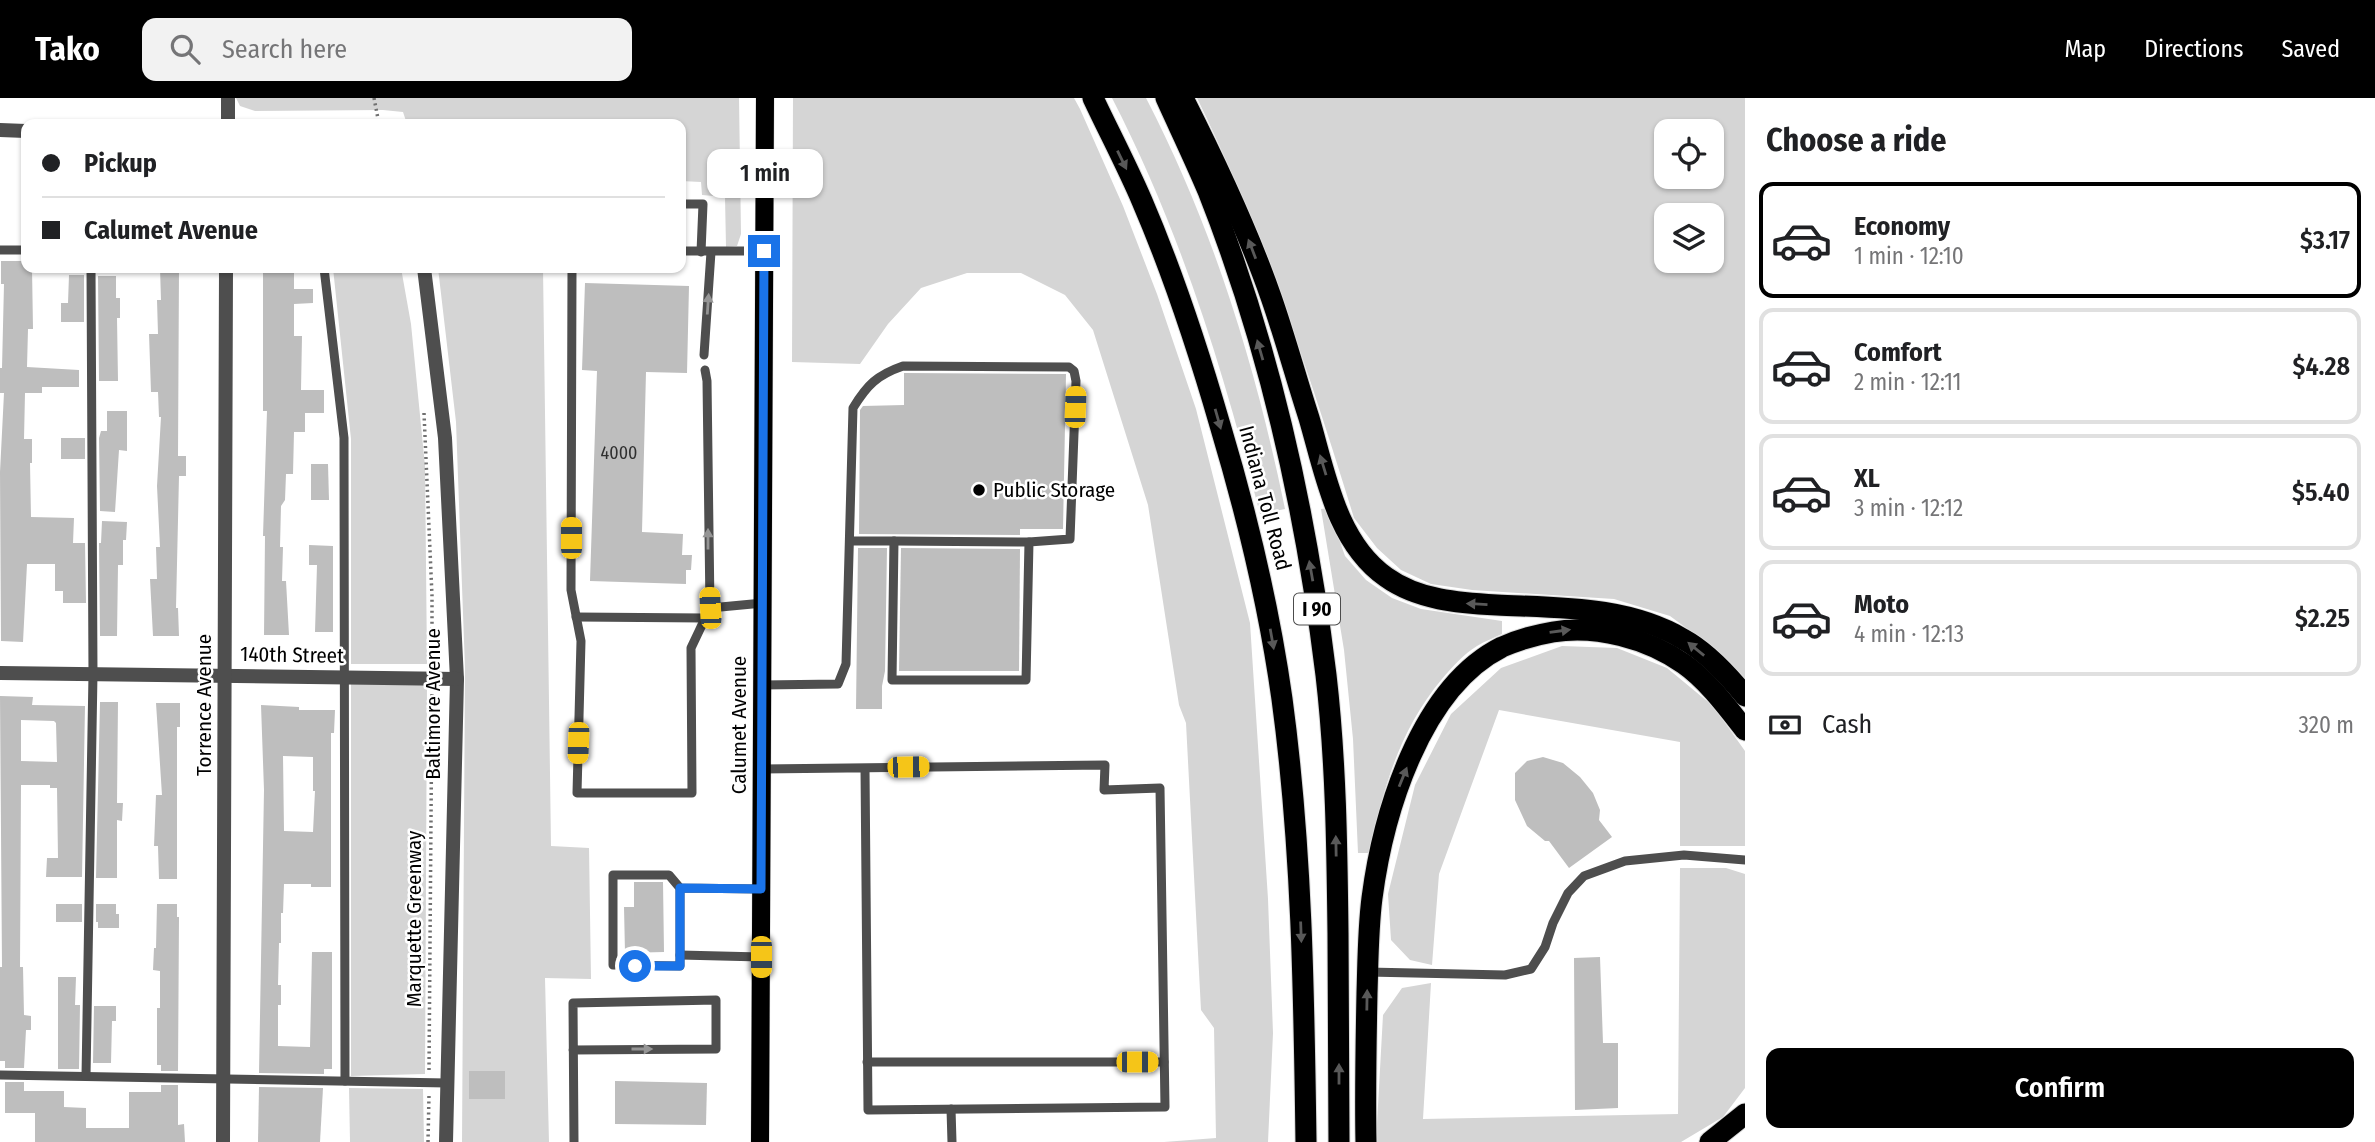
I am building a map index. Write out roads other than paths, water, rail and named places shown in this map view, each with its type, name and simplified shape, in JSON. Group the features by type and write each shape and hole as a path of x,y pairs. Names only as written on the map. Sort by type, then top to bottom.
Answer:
{"highway":[{"name":"Indiana Toll Road","path":"1093,98 1142,200 1180,300 1242,499 1264,592 1282,698 1293,794 1301,934 1306,1142"},
{"name":"Indiana Toll Road","path":"1166,98 1208,192 1242,286 1270,383 1296,489 1313,580 1326,677 1335,785 1339,1142"},
{"path":"1183,98 1228,188 1271,296 1337,513 1355,546 1385,577 1427,598 1466,604 1576,609 1631,617 1683,639 1726,673 1745,696"},
{"path":"1366,1142 1368,972 1372,898 1383,843 1404,776 1419,740 1444,696 1473,667 1501,648 1535,635 1570,629 1609,633 1648,644 1685,664 1717,696 1745,730"},
{"path":"1710,1142 1745,1114"}],"main road":[{"name":"Calumet Avenue","path":"760,1142 765,98"}],"street":[{"path":"228,98 228,119"},
{"path":"0,130 21,131"},
{"name":"Torrence Avenue","path":"223,1142 226,273"},
{"name":"Baltimore Avenue","path":"425,273 445,439 457,678 446,1142"},
{"name":"140th Street","path":"0,673 457,678"}],"lane":[{"path":"686,204 704,204 701,252"},
{"path":"0,250 21,250"},
{"path":"686,251 764,251"},
{"path":"704,355 711,252"},
{"path":"86,1076 93,674 91,273"},
{"path":"325,273 344,439 345,1081"},
{"path":"572,273 571,590 581,641 577,793 692,793 691,648 710,608 705,370"},
{"path":"762,685 838,684 846,664 853,408 866,387 884,373 903,366 1069,367 1074,371 1076,381 1070,539 1029,542 850,541"},
{"path":"894,541 892,680 1026,680 1029,542"},
{"path":"710,608 763,603"},
{"path":"576,617 705,618"},
{"path":"762,769 1105,765 1104,790 1160,788 1165,1107 868,1110 865,768"},
{"path":"1368,972 1505,975 1531,969 1545,947 1568,893 1584,876 1625,862 1684,855 1745,860"},
{"path":"613,875 669,875 680,888 680,966 613,965 613,875"},
{"path":"680,888 761,889"},
{"path":"680,955 761,957"},
{"path":"573,1050 716,1049 716,1000 573,1003 573,1050 573,1142"},
{"path":"867,1062 1164,1062"},
{"path":"0,1075 447,1083"},
{"path":"951,1109 952,1142"}],"place":[{"name":"Public Storage","path":"979,490"}]}
